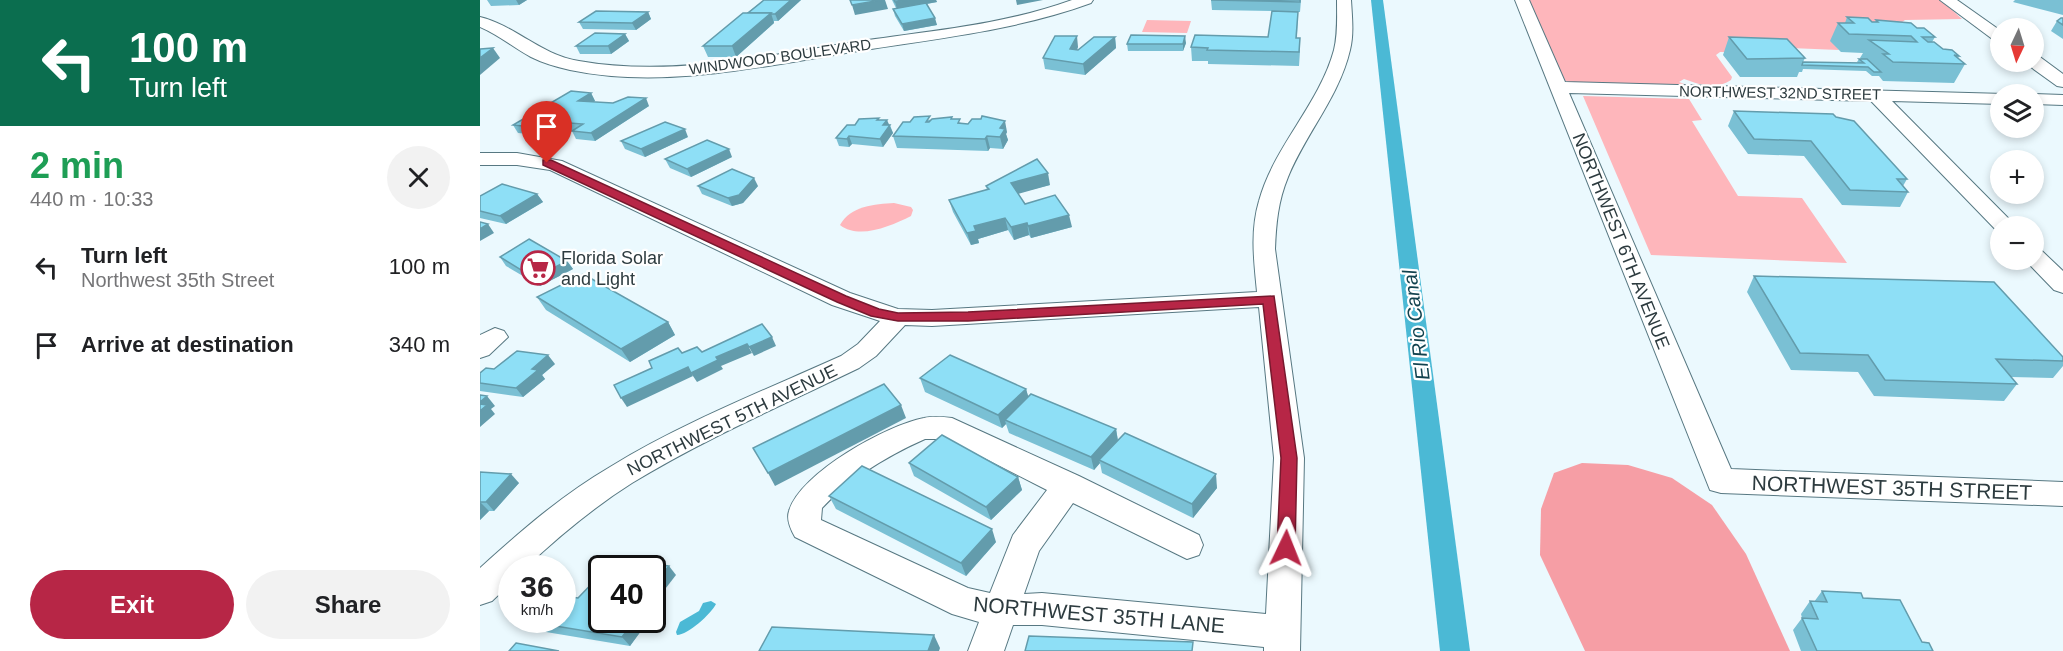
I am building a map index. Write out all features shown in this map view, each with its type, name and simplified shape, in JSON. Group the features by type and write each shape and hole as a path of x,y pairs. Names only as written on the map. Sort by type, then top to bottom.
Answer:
{"street":[{"name":"WINDWOOD BOULEVARD","path":"480,22 497,27 532,51 562,63 616,70 674,71 733,65 990,26 1036,16 1086,0"},
{"path":"1283,641 1289,458 1269,299 1264,249 1265,231 1269,199 1283,164 1329,86 1342,51 1344,0"},
{"name":"NORTHWEST 6TH AVENUE","path":"1522,0 1721,481"},
{"path":"1947,0 1990,30"},
{"path":"2044,69 2063,82"},
{"name":"NORTHWEST 32ND STREET","path":"1558,87 1990,99"},
{"path":"1875,95 1995,216"},
{"path":"2044,99 2063,100"},
{"path":"480,159 517,159 555,165 841,299 875,312 898,317 994,315 1269,299"},
{"path":"480,178 517,159"},
{"path":"2044,266 2063,285"},
{"name":"NORTHWEST 5TH AVENUE","path":"480,590 543,531 610,482 670,447 850,362 867,350 898,317"},
{"name":"NORTHWEST 35TH LANE","path":"1068,485 952,429 934,427 916,430 840,472 816,491 804,510 806,528 964,603 999,610 1042,609 1283,641"},
{"name":"NORTHWEST 35TH STREET","path":"1721,481 2063,494"},
{"path":"986,651 999,610 1025,545 1068,485 1187,545"}],"shaded area":[{"path":"1529,0 1941,0 1962,19 1905,20 1898,25 1831,40 1839,50 1768,47 1739,52 1720,52 1716,55 1732,77 1725,83 1714,86 1684,79 1679,82 1692,87 1568,82 1562,79"},
{"path":"1147,20 1191,21 1187,33 1142,32"},
{"path":"1583,96 1689,99 1702,120 1692,121 1738,196 1802,198 1847,263 1651,255"},
{"path":"894,203 911,207 913,210 911,216 875,230 856,231 840,225 856,210 871,205"},
{"path":"1582,463 1628,465 1672,478 1712,505 1746,554 1790,651 1585,651 1540,555 1541,509 1554,473"}],"water":[{"path":"711,601 716,604 704,618 687,632 677,635 680,622 699,611 703,603"}],"building":[{"path":"764,0 791,0 775,14 748,13"},
{"path":"850,0 881,0 852,5"},
{"path":"1211,0 1300,0 1300,2"},
{"path":"926,3 935,18 902,24 893,9"},
{"path":"596,11 648,12 632,23 579,22"},
{"path":"1272,11 1298,12 1296,38 1300,38 1299,52 1207,50 1208,48 1191,47 1195,35 1268,37"},
{"path":"743,13 771,13 732,46 703,46"},
{"path":"1847,17 1868,18 1872,22 1878,22 1876,20 1911,23 1917,28 1924,28 1935,37 1922,37 1943,49 1952,50 1959,56 1954,55 1965,64 1893,62 1883,54 1889,54 1869,40 1917,42 1911,36 1849,34 1838,23 1854,23"},
{"path":"2063,18 2063,25 2057,21"},
{"path":"595,33 625,34 608,46 576,46"},
{"path":"1131,35 1185,36 1183,44 1127,44"},
{"path":"1055,36 1077,36 1070,49 1078,50 1094,37 1115,37 1083,64 1043,58"},
{"path":"1729,37 1787,39 1805,58 1747,59"},
{"path":"493,48 480,58 480,49"},
{"path":"1859,59 1867,59 1881,72 1874,72 1868,67 1802,65 1803,62 1864,63"},
{"path":"571,91 591,93 578,101 613,103 628,97 646,98 591,133 572,131 583,124 544,121 533,127 513,125"},
{"path":"1734,111 1833,114 1836,117 1854,121 1907,179 1897,179 1908,192 1850,190 1811,141 1754,139"},
{"path":"930,116 926,122 932,119 952,117 951,119 960,119 958,123 968,124 972,119 981,119 982,116 1005,121 1000,128 1005,129 1000,137 987,136 985,139 893,136 903,122 910,122 914,117"},
{"path":"879,118 877,120 887,120 883,125 890,125 880,139 849,136 847,139 836,138 847,125 855,125 859,119"},
{"path":"665,122 685,129 641,149 621,141"},
{"path":"707,140 729,149 687,169 665,159"},
{"path":"1037,159 1048,173 1011,183 1025,204 1055,195 1069,215 1028,226 1027,223 1011,227 1005,218 974,226 976,231 967,233 949,200 989,189 986,186"},
{"path":"732,169 754,178 739,195 728,198 698,186"},
{"path":"502,184 537,194 500,216 480,211 480,196"},
{"path":"480,222 488,224 480,229"},
{"path":"529,239 567,261 534,278 500,257"},
{"path":"583,274 668,322 621,349 537,297"},
{"path":"1754,276 1994,282 2063,357 2063,361 1996,359 2017,384 1885,380 1868,355 1800,353"},
{"path":"762,324 772,337 749,347 747,344 716,357 718,360 691,373 688,367 621,398 614,385 652,368 649,361 678,348 682,353 697,347 702,352"},
{"path":"517,351 548,355 532,369 538,370 516,388 480,383 480,373 486,368 494,369"},
{"path":"950,355 1026,389 998,415 920,378"},
{"path":"884,384 901,405 768,473 753,448"},
{"path":"1031,394 1116,429 1091,457 1005,420"},
{"path":"480,395 487,396 480,402"},
{"path":"480,404 487,405 480,411"},
{"path":"1125,433 1216,474 1192,504 1099,460"},
{"path":"942,435 1018,477 986,507 909,463"},
{"path":"862,466 992,529 961,563 829,496"},
{"path":"480,472 511,474 486,502 480,502"},
{"path":"588,588 588,631 576,629 576,598"},
{"path":"1822,591 1861,593 1863,598 1900,600 1922,642 1929,643 1933,651 1817,651 1802,618 1818,619 1810,601 1827,602"},
{"path":"772,627 934,635 928,651 759,651"},
{"path":"598,633 625,633 622,637"},
{"path":"1029,636 1193,642 1192,651 1025,651"},
{"path":"516,643 559,651 509,651"}],"waterway":[{"name":"El Rio Canal","path":"1377,0 1455,651"}],"place":[{"name":"Florida Solar and Light","path":"538,268"}],"route":[{"path":"547,163 841,299 875,312 898,317 932,318 1269,299 1289,458 1286,548"}]}
